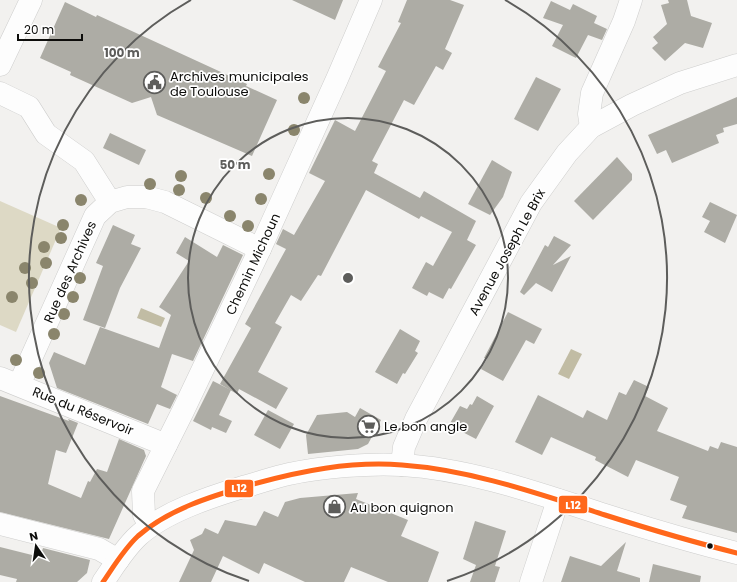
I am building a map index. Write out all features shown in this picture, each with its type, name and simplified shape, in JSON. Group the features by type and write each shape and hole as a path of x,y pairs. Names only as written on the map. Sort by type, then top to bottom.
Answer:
{"street":[{"path":"0,66 31,0"},
{"name":"Chemin Michoun","path":"150,526 144,515 143,491 260,249 371,0"},
{"path":"591,128 589,114 592,93 632,0"},
{"name":"Avenue Joseph Le Brix","path":"402,465 404,447 416,419 531,203 567,153 591,128 632,105 680,83 737,65"},
{"path":"0,92 29,106 46,134 84,161 110,202"},
{"name":"Rue des Archives","path":"10,381 95,216 110,202 127,197 146,197 165,202 260,249"},
{"name":"Rue du Réservoir","path":"10,381 166,445"},
{"path":"102,582 134,540 150,526 163,518 223,493 290,474 369,465 402,465 436,469 498,483 737,553"},
{"path":"531,582 558,500"},
{"path":"0,524 99,549 118,560"}],"shaded area":[{"path":"0,201 61,228 16,332 0,325"},
{"path":"141,308 165,318 161,327 137,318"},
{"path":"571,349 582,354 569,379 558,374"}],"building":[{"path":"292,0 343,0 335,20"},
{"path":"407,0 450,0 464,5 445,49 452,53 443,70 436,66 414,105 404,100 372,161 378,164 374,173 420,198 424,191 476,221 467,240 476,245 451,289 449,288 443,299 429,292 427,296 412,288 426,262 433,266 452,232 421,216 419,219 366,190 321,276 318,275 301,301 291,295 275,323 282,327 258,372 288,388 276,409 239,389 237,394 220,384 251,328 245,324 286,249 276,244 283,229 294,235 325,181 309,173 335,120 355,131 386,71 378,67 401,23 398,22"},
{"path":"668,0 687,0 691,16 712,23 703,48 685,43 665,61 652,48 658,43 653,37 667,24 661,5 669,3"},
{"path":"551,1 570,10 573,4 597,16 594,23 607,29 602,40 588,35 576,58 552,46 563,25 543,18"},
{"path":"65,2 96,17 97,15 247,84 246,86 277,100 252,156 157,115 151,97 132,103 70,75 71,72 40,58"},
{"path":"536,77 561,89 538,131 514,119"},
{"path":"737,97 737,124 723,128 724,132 716,135 719,143 672,163 666,150 657,154 648,135"},
{"path":"110,133 146,150 139,165 103,148"},
{"path":"617,157 632,174 632,180 593,220 574,201"},
{"path":"492,160 512,172 503,197 490,215 468,204"},
{"path":"710,202 737,215 725,243 704,232 710,221 702,217"},
{"path":"113,225 135,235 131,244 141,248 120,288 105,328 83,320 103,266 96,263"},
{"path":"554,236 571,245 553,265 571,256 552,292 536,283 524,295 520,292 545,245 548,247"},
{"path":"185,237 217,257 223,245 243,255 193,361 172,354 161,387 177,395 170,409 157,404 148,424 57,388 49,363 54,352 85,365 100,327 159,348 171,315 159,307 189,261 176,253"},
{"path":"508,312 542,329 534,344 526,340 503,381 481,369 487,359 484,358"},
{"path":"400,329 420,341 415,351 418,353 405,374 403,373 397,384 375,372"},
{"path":"634,380 649,387 645,396 668,408 657,431 708,451 710,446 718,449 721,442 737,447 737,533 682,518 687,506 670,500 679,477 636,460 628,477 595,460 596,457 551,437 542,455 515,442 538,395 583,418 587,410 607,420 619,392 626,395"},
{"path":"213,381 231,390 219,415 232,421 226,433 212,427 211,430 193,421"},
{"path":"0,396 78,423 66,453 56,450 48,484 81,498 88,481 90,482 97,469 107,472 119,439 144,450 146,456 109,539 0,512"},
{"path":"477,396 494,406 476,439 449,425 460,406 467,409 470,404 472,405"},
{"path":"360,408 381,420 368,444 358,449 308,454 306,435 317,415 347,412 355,417"},
{"path":"268,410 294,424 280,449 254,435"},
{"path":"358,493 356,499 408,520 401,536 439,552 428,582 388,582 351,567 344,582 305,582 264,563 259,574 223,556 211,582 179,582 194,550 190,540 202,534 205,528 218,534 225,520 256,526 264,511 278,517 285,502 300,498"},
{"path":"475,521 506,531 495,566 500,567 495,582 470,582 476,565 463,559"},
{"path":"626,542 617,571 640,578 640,582 561,582 570,556 601,566"},
{"path":"0,547 40,557 43,548 90,560 87,573 77,582 16,582 17,579 0,575"},
{"path":"653,564 701,576 700,582 649,582"}],"transit line":[{"name":"L12","path":"103,582 124,552 138,536 163,518 191,504 250,485 288,475 325,468 363,464 402,465 480,477 671,535 737,553"}],"place":[{"name":"Archives municipales de Toulouse","path":"155,83"},
{"name":"Le bon angle","path":"369,426"},
{"name":"Au bon quignon","path":"335,507"}]}
